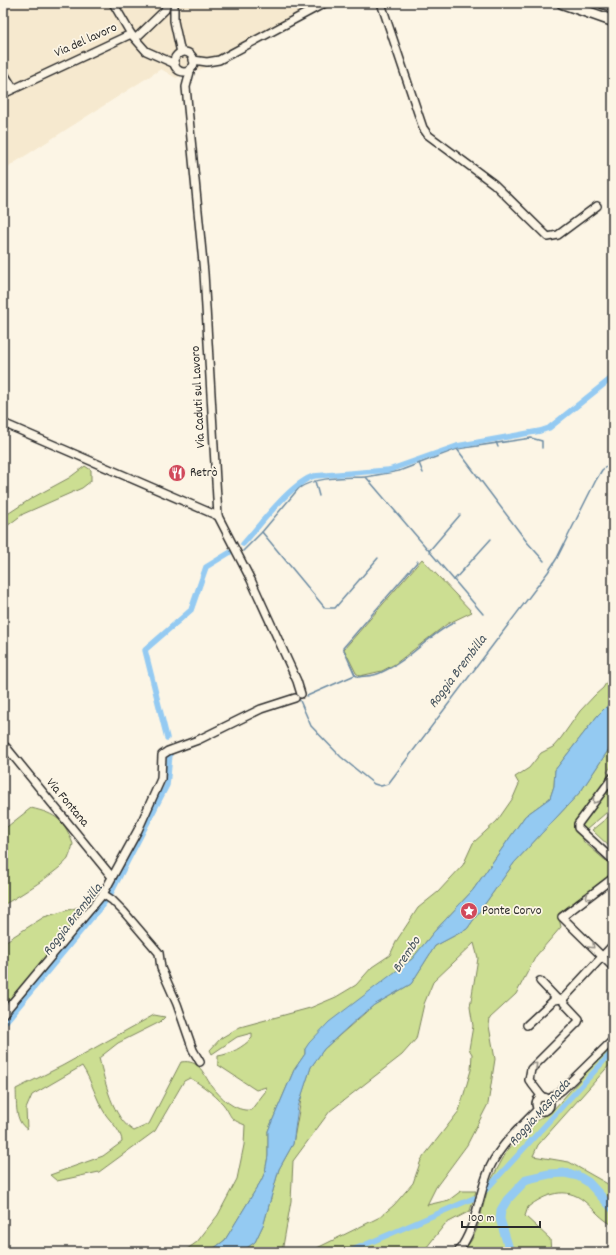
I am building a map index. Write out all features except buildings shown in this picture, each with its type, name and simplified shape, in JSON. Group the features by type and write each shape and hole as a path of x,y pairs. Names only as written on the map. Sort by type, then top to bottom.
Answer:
{"highway":[{"path":"562,3 613,21"},
{"path":"603,3 613,6"}],"street":[{"path":"113,3 134,36 165,10 167,3"},
{"path":"174,3 174,21 181,53"},
{"path":"191,68 186,72 180,71 175,64 176,56 181,53 188,53 194,60 207,62 219,60 325,3"},
{"path":"382,4 421,122 428,135 494,184 548,237 558,235 597,206"},
{"name":"Via del lavoro","path":"3,94 134,36 146,51 175,64"},
{"name":"Via Caduti sul Lavoro","path":"194,60 186,88 204,273 218,516"},
{"path":"3,72 14,88"},
{"path":"3,423 218,516 251,580 297,681 298,696 261,710 198,740 168,751 162,756 161,779 138,830 104,894 3,1014"},
{"name":"Via Fontana","path":"3,746 26,771 112,877"},
{"path":"613,777 578,824 581,831 613,860"},
{"path":"613,878 562,916 613,967"},
{"path":"104,894 112,900 159,953 161,968 177,1004 193,1050 200,1062"},
{"path":"526,1026 560,999 603,957 613,945"},
{"path":"458,1252 466,1241 474,1224 487,1174 497,1156 515,1132 538,1110 547,1110 550,1103 529,1080 531,1069 573,1028 579,1019 540,981"},
{"path":"538,1110 536,1102 562,1090 613,1040"}],"shaded area":[{"path":"3,3 332,3 221,62 176,78 161,69 3,170"}],"green space":[{"path":"85,466 91,470 91,481 82,488 23,514 3,529 3,517 32,498 69,478"},
{"path":"422,559 472,612 447,624 395,664 382,671 360,676 356,673 344,649"},
{"path":"613,672 613,700 598,715 555,770 554,786 550,798 525,816 473,890 433,933 412,959 305,1049 305,1054 294,1070 268,1131 268,1156 265,1172 225,1240 209,1252 183,1252 197,1242 218,1215 237,1179 244,1145 245,1125 233,1119 223,1104 216,1097 190,1078 184,1081 155,1131 99,1172 57,1181 50,1175 103,1156 122,1142 122,1138 106,1115 82,1066 32,1095 26,1109 27,1129 23,1126 18,1116 16,1089 62,1066 154,1015 165,1017 160,1022 118,1043 99,1058 110,1098 126,1125 134,1131 149,1124 181,1062 193,1063 197,1065 215,1090 228,1103 239,1109 251,1110 265,1092 266,1087 256,1090 218,1065 218,1056 228,1054 241,1047 252,1038 252,1033 237,1037 212,1054 210,1050 221,1038 240,1027 310,1008 336,997 356,985 372,967 390,955 397,940 418,908 438,892 463,865 473,843 497,821 513,798 519,784 515,777 529,768 541,753 553,747 580,711 603,688"},
{"path":"613,743 613,764 607,772 613,778 613,807 586,830 583,841 613,867 613,873 558,914 561,927 536,956 516,994 490,1018 489,1026 495,1059 488,1104 467,1145 436,1187 427,1205 449,1200 461,1191 476,1191 470,1211 445,1224 423,1252 309,1252 380,1217 394,1205 413,1183 421,1160 459,1111 471,1070 472,1054 469,1049 473,1026 470,1007 478,958 474,943 433,982 424,1004 416,1039 402,1055 330,1111 293,1161 291,1201 282,1252 241,1252 255,1242 264,1223 279,1169 293,1144 302,1094 311,1067 324,1049 374,1005 411,984 435,946 467,929 514,863 581,791"},
{"path":"31,808 40,810 58,819 63,824 70,836 73,844 72,848 68,859 56,870 28,890 3,905 3,830"},
{"path":"613,813 613,850 592,830"},
{"path":"86,905 80,916 3,1007 3,943 44,917"},
{"path":"613,1047 613,1061 538,1145 533,1156 569,1162 613,1187 613,1225 577,1196 563,1193 548,1195 528,1207 525,1216 550,1239 551,1252 462,1252 471,1241 477,1229 489,1184 507,1151 528,1126 553,1110 593,1065"}],"water":[{"path":"613,700 613,743 581,791 514,863 467,929 435,946 411,984 374,1005 358,1018 324,1049 311,1067 298,1107 293,1144 279,1169 264,1223 255,1242 241,1252 209,1252 225,1240 261,1181 265,1172 268,1156 268,1131 294,1070 305,1054 305,1049 309,1043 329,1022 412,959 433,933 473,890 525,816 550,798 554,786 555,770 598,715"}],"waterway":[{"name":"Roggia Brembilla","path":"243,544 286,496 305,480 314,476 389,470 457,446 540,431 549,428 613,377"},
{"path":"483,614 366,477 399,471 457,449 531,438 542,441 542,448"},
{"path":"496,442 498,447"},
{"path":"457,449 527,542 544,561"},
{"name":"Roggia Brembilla","path":"298,696 311,726 341,757 374,784 381,786 388,784 548,572 557,558 596,480 602,470 613,461"},
{"path":"419,463 423,473"},
{"path":"243,551 262,532 299,488 314,481 366,477"},
{"path":"315,481 319,496"},
{"path":"429,551 460,515"},
{"path":"262,532 325,608 335,608 378,558"},
{"path":"454,580 491,539"},
{"name":"Roggia Brembilla","path":"167,738 145,650 191,610 206,567 229,553"},
{"path":"307,696 355,675 343,648 418,561"},
{"path":"355,675 359,677 373,675 390,668 445,627 455,622"},
{"name":"Roggia Brembilla","path":"3,1025 109,897 167,785 170,754"},
{"name":"Roggia Masnada","path":"485,1191 613,1051"},
{"path":"510,1252 500,1219 501,1210 507,1200 527,1179 549,1174 565,1173 578,1176 588,1182 613,1209"},
{"name":"Roggia Masnada","path":"348,1252 474,1198"}],"place":[{"name":"Retrò","path":"177,473"},
{"name":"Ponte Corvo","path":"469,911"}],"water label":[{"name":"Brembo","path":"407,955"}]}
